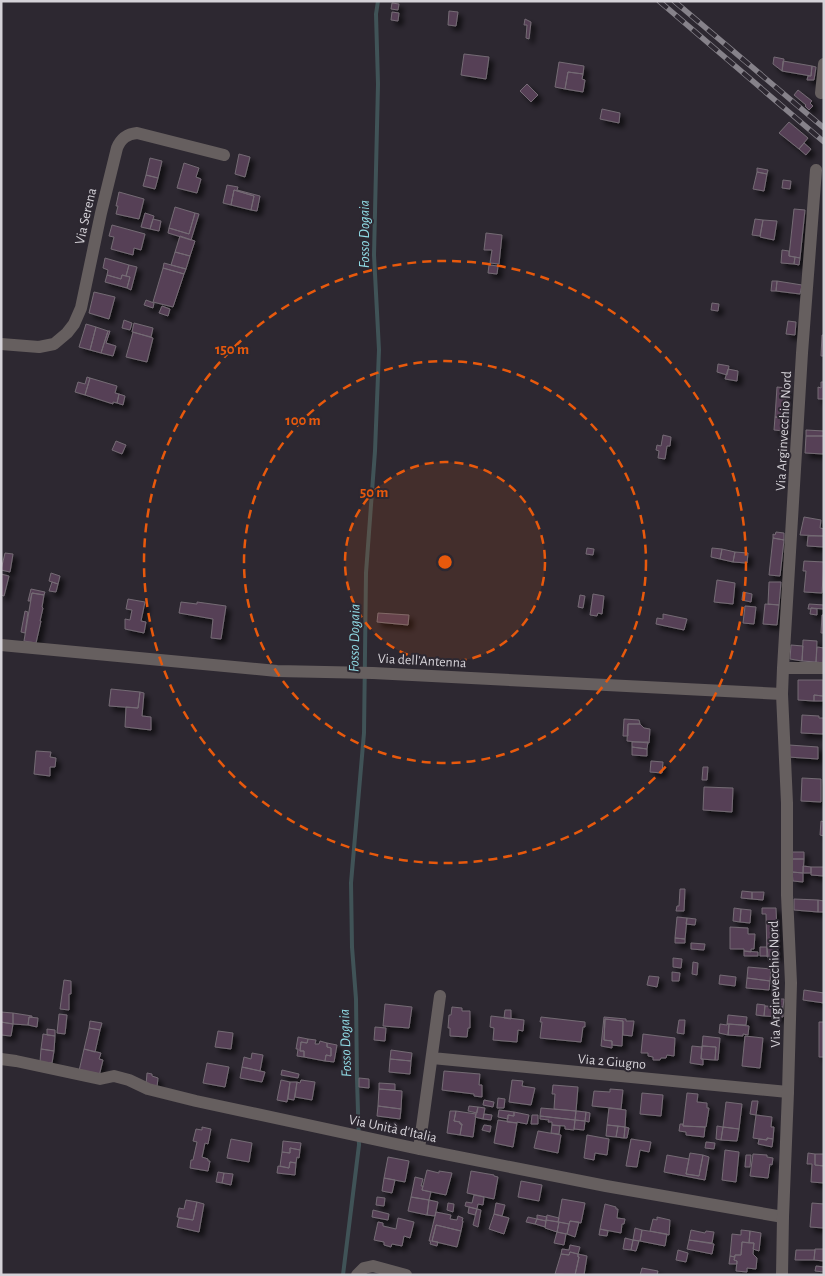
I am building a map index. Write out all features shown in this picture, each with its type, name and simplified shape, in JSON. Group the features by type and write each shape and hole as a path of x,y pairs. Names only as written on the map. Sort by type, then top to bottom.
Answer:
{"street":[{"path":"821,93 824,64"},
{"name":"Via Serena","path":"1,344 39,347 54,344 74,324 81,308 100,213 117,148 122,138 127,135 137,134 224,155"},
{"name":"Via Arginvecchio Nord","path":"782,694 802,353 816,170"},
{"name":"Via dell'Antenna","path":"1,645 278,671 373,673 782,694"},
{"path":"783,668 824,668"},
{"name":"Via Arginevecchio Nord","path":"782,694 787,803 787,895 791,983 782,1275"},
{"path":"419,1149 440,996"},
{"name":"Via 2 Giugno","path":"432,1058 788,1092"},
{"name":"Via Unità d'Italia","path":"1,1059 100,1079 114,1076 129,1080 148,1089 196,1101 419,1149 606,1186 783,1217"},
{"path":"357,1275 364,1268 373,1266 406,1275"}],"building":[{"path":"392,3 399,4 398,10 391,9"},
{"path":"449,11 458,12 456,26 448,25"},
{"path":"392,12 399,13 398,21 391,20"},
{"path":"525,19 531,22 529,39 526,38 527,25 524,25"},
{"path":"464,54 489,57 486,79 461,75"},
{"path":"774,57 784,59 782,71 773,64"},
{"path":"783,61 812,66 811,76 782,71"},
{"path":"559,62 584,66 583,74 568,72 565,89 555,87"},
{"path":"812,66 816,67 814,80 807,80 808,76 811,76"},
{"path":"568,72 583,74 582,79 585,80 583,92 565,89"},
{"path":"527,84 538,95 531,102 520,91"},
{"path":"798,90 812,101 810,103 813,106 809,110 794,95"},
{"path":"602,109 620,113 619,123 600,119"},
{"path":"789,122 808,138 799,149 779,133"},
{"path":"804,143 811,149 806,155 799,149"},
{"path":"239,154 250,157 245,177 235,174"},
{"path":"150,158 162,161 158,178 146,175"},
{"path":"184,163 199,168 196,177 201,179 197,193 177,188"},
{"path":"757,168 768,170 767,174 757,172"},
{"path":"757,172 767,174 764,191 753,189"},
{"path":"146,175 158,178 155,189 143,186"},
{"path":"783,180 791,181 790,189 782,188"},
{"path":"227,185 238,187 237,190 260,196 257,211 251,210 254,196 234,190 231,205 223,203"},
{"path":"234,190 254,196 251,210 231,205"},
{"path":"119,192 144,199 139,219 116,214"},
{"path":"175,207 195,213 189,234 169,228"},
{"path":"794,209 805,210 800,258 789,256"},
{"path":"145,213 154,216 150,229 141,227"},
{"path":"195,213 199,214 191,240 168,233 169,228 189,234"},
{"path":"153,219 161,221 159,231 150,229"},
{"path":"755,219 763,220 760,236 752,235"},
{"path":"763,220 777,221 774,240 760,237"},
{"path":"112,225 145,234 141,250 134,248 133,255 111,249 114,237 109,236"},
{"path":"486,233 502,235 499,264 490,263 492,250 484,250"},
{"path":"180,236 195,241 190,256 175,252"},
{"path":"782,250 789,251 789,256 795,257 794,264 781,263"},
{"path":"175,252 190,256 186,269 171,265"},
{"path":"795,257 800,258 799,265 794,264"},
{"path":"105,258 129,265 126,276 122,275 121,279 107,275 108,270 103,268"},
{"path":"164,263 186,269 184,274 163,268"},
{"path":"129,265 137,267 131,290 127,288 130,277 126,276"},
{"path":"489,265 498,266 497,274 488,273"},
{"path":"163,268 184,274 173,307 153,302"},
{"path":"107,275 121,279 122,275 130,277 127,288 105,282"},
{"path":"772,281 777,281 776,291 771,291"},
{"path":"777,281 802,285 800,294 776,291"},
{"path":"94,292 115,297 109,319 89,313"},
{"path":"146,300 154,303 153,308 144,305"},
{"path":"712,303 719,304 718,311 711,310"},
{"path":"162,306 170,309 168,316 159,313"},
{"path":"124,320 132,323 130,330 122,328"},
{"path":"788,321 796,322 795,335 786,334"},
{"path":"134,323 153,328 151,337 132,332"},
{"path":"86,324 96,327 90,350 79,347"},
{"path":"96,327 108,331 101,353 90,350"},
{"path":"108,331 110,331 106,343 116,346 113,356 101,353"},
{"path":"133,332 153,338 147,362 126,357"},
{"path":"822,335 824,335 824,356 821,356"},
{"path":"718,364 729,366 727,375 717,372"},
{"path":"728,369 738,371 737,381 725,379"},
{"path":"87,377 90,378 85,395 75,392 78,382 85,384"},
{"path":"90,378 117,386 115,393 119,394 117,403 113,402 113,404 85,395"},
{"path":"821,382 824,382 824,399 818,399 818,387 821,388"},
{"path":"777,387 786,388 785,418 775,417"},
{"path":"119,394 125,396 123,405 117,403"},
{"path":"775,417 785,418 784,431 774,430"},
{"path":"806,430 824,431 824,436 806,436"},
{"path":"663,435 671,437 665,459 658,458 659,451 656,450 657,445 661,446"},
{"path":"806,436 824,436 824,454 805,453"},
{"path":"116,441 126,445 122,454 112,450"},
{"path":"804,517 821,520 820,528 824,529 824,536 800,535"},
{"path":"776,532 784,533 784,540 773,538 773,534 775,535"},
{"path":"808,536 824,536 824,547 807,546"},
{"path":"773,538 784,540 780,576 769,575"},
{"path":"587,548 594,549 593,555 586,554"},
{"path":"712,548 722,549 720,559 711,557"},
{"path":"722,549 735,552 733,562 720,559"},
{"path":"735,552 748,553 747,563 733,562"},
{"path":"5,553 13,554 10,572 1,570"},
{"path":"804,561 824,562 822,593 804,592 806,571 803,571"},
{"path":"51,573 60,576 58,584 49,581"},
{"path":"1,574 9,576 4,596 1,595"},
{"path":"717,580 735,583 733,604 714,602"},
{"path":"52,582 58,584 56,592 49,591"},
{"path":"769,582 781,582 779,605 768,604"},
{"path":"31,589 45,592 44,595 32,593 30,601 28,601"},
{"path":"743,592 752,594 751,602 742,600"},
{"path":"32,593 44,595 36,643 24,641"},
{"path":"593,594 604,596 602,614 598,613 597,616 590,615"},
{"path":"580,595 585,596 583,608 578,607"},
{"path":"128,599 145,602 141,621 146,622 144,633 125,629 125,619 130,620 132,610 126,609"},
{"path":"181,602 226,606 221,639 211,638 213,619 179,613"},
{"path":"765,604 779,605 777,625 763,624"},
{"path":"809,604 824,605 824,609 808,609"},
{"path":"745,606 756,607 754,624 743,623"},
{"path":"811,608 817,609 817,615 810,614"},
{"path":"25,611 28,612 25,633 21,632"},
{"path":"378,613 409,615 408,625 377,622"},
{"path":"663,614 687,619 684,630 656,624 657,618 663,619"},
{"path":"822,615 824,615 824,633 821,633"},
{"path":"803,640 817,641 816,662 802,661"},
{"path":"791,645 803,646 802,661 790,659"},
{"path":"817,647 824,648 823,663 816,662"},
{"path":"798,680 823,680 823,696 814,695 814,701 798,700"},
{"path":"111,689 140,692 138,708 109,706"},
{"path":"140,692 144,693 142,716 151,717 151,730 125,727 126,707 138,708"},
{"path":"814,695 823,696 823,701 814,701"},
{"path":"802,715 824,718 823,734 801,733"},
{"path":"624,719 639,720 640,724 628,724 628,736 623,736"},
{"path":"628,724 640,724 644,728 650,729 649,743 627,741"},
{"path":"632,742 648,742 647,749 632,747"},
{"path":"789,745 818,747 818,759 788,757"},
{"path":"632,747 647,749 647,756 632,755"},
{"path":"36,751 51,752 50,757 56,758 55,767 50,767 50,776 34,774"},
{"path":"651,761 663,762 662,773 650,772"},
{"path":"703,767 708,767 707,780 702,780"},
{"path":"802,778 821,779 821,802 801,801"},
{"path":"704,787 733,788 732,812 703,810"},
{"path":"821,821 824,822 824,836 820,835"},
{"path":"792,852 804,852 804,859 792,859"},
{"path":"792,859 804,859 803,873 792,872"},
{"path":"803,866 811,867 811,873 803,873"},
{"path":"811,867 824,867 824,876 811,875"},
{"path":"792,872 803,873 803,882 793,881"},
{"path":"680,889 685,889 684,911 676,911 677,906 679,906"},
{"path":"742,891 752,892 752,899 741,898"},
{"path":"752,892 764,892 763,900 752,899"},
{"path":"794,899 818,900 818,912 794,910"},
{"path":"818,900 824,901 824,912 818,912"},
{"path":"734,908 741,909 740,922 733,921"},
{"path":"762,908 776,908 778,957 767,957 766,914 762,914"},
{"path":"741,909 751,910 750,923 740,922"},
{"path":"677,917 687,918 685,939 675,938"},
{"path":"687,918 696,919 695,925 686,924"},
{"path":"730,927 748,928 748,934 755,934 754,949 751,949 751,952 744,951 744,949 730,949"},
{"path":"675,938 685,939 685,943 675,943"},
{"path":"691,943 705,944 704,950 691,949"},
{"path":"760,947 767,947 768,956 760,956"},
{"path":"744,951 758,952 758,956 744,956"},
{"path":"673,958 682,959 681,968 673,967"},
{"path":"693,962 698,963 697,975 692,974"},
{"path":"748,967 771,969 770,981 747,978"},
{"path":"672,972 680,973 679,981 672,981"},
{"path":"720,975 736,977 735,986 719,984"},
{"path":"649,976 659,977 657,987 647,985"},
{"path":"747,978 770,981 769,990 746,988"},
{"path":"64,980 71,981 69,1010 60,1009"},
{"path":"804,990 824,993 824,1003 803,1000"},
{"path":"773,999 784,999 783,1007 773,1007"},
{"path":"385,1004 412,1007 409,1028 383,1026"},
{"path":"757,1004 765,1005 764,1016 756,1015"},
{"path":"765,1006 783,1007 783,1017 764,1016"},
{"path":"452,1007 462,1008 462,1011 470,1011 470,1028 468,1028 467,1037 450,1036 450,1028 448,1028"},
{"path":"505,1010 511,1010 511,1019 504,1018"},
{"path":"1,1012 13,1013 13,1024 1,1022"},
{"path":"13,1013 32,1017 29,1017 28,1025 13,1024"},
{"path":"59,1014 67,1015 65,1034 57,1033"},
{"path":"728,1015 747,1017 746,1025 727,1024"},
{"path":"491,1016 524,1020 523,1031 518,1030 517,1042 493,1040 494,1028 490,1027"},
{"path":"29,1017 38,1018 37,1027 28,1025"},
{"path":"541,1017 585,1022 581,1042 540,1038"},
{"path":"604,1017 634,1021 632,1036 623,1035 623,1021 605,1019 604,1040 612,1041 612,1048 601,1046"},
{"path":"605,1019 623,1021 622,1046 612,1045 612,1041 604,1040"},
{"path":"679,1020 685,1020 684,1034 677,1033"},
{"path":"90,1021 102,1023 100,1030 89,1028"},
{"path":"1,1022 13,1024 11,1036 1,1035"},
{"path":"819,1022 824,1022 824,1057 819,1057"},
{"path":"720,1024 729,1024 728,1035 719,1033"},
{"path":"729,1024 749,1026 748,1035 728,1035"},
{"path":"375,1027 386,1028 385,1041 374,1040"},
{"path":"89,1028 100,1030 95,1052 84,1049"},
{"path":"47,1029 55,1030 55,1036 47,1035"},
{"path":"218,1031 233,1033 231,1049 215,1047"},
{"path":"43,1034 55,1036 54,1051 41,1049"},
{"path":"643,1034 675,1038 674,1056 667,1055 666,1058 653,1060 653,1057 648,1056 648,1053 641,1053"},
{"path":"703,1036 720,1038 718,1060 715,1060 716,1047 702,1046"},
{"path":"745,1036 763,1038 760,1068 742,1066"},
{"path":"298,1037 308,1039 307,1043 301,1042 300,1051 304,1051 304,1057 297,1056"},
{"path":"308,1039 316,1040 315,1044 319,1044 320,1041 327,1043 327,1047 331,1048 331,1056 326,1055 325,1061 304,1057 304,1051 300,1051 301,1042 307,1043"},
{"path":"327,1043 337,1045 334,1062 325,1061 326,1055 331,1056 331,1048 327,1047"},
{"path":"692,1046 702,1047 701,1059 703,1059 703,1065 690,1063"},
{"path":"702,1046 716,1047 715,1060 701,1059"},
{"path":"41,1049 54,1051 52,1063 40,1062"},
{"path":"84,1049 101,1053 99,1059 103,1060 99,1076 79,1071"},
{"path":"391,1050 412,1053 411,1061 390,1059"},
{"path":"252,1053 263,1055 260,1071 242,1067 244,1057 251,1059"},
{"path":"390,1059 411,1061 410,1074 389,1072"},
{"path":"207,1063 229,1067 225,1087 203,1083"},
{"path":"242,1067 265,1072 262,1082 240,1078"},
{"path":"282,1070 299,1074 298,1078 281,1075"},
{"path":"444,1071 480,1074 479,1085 482,1085 482,1097 474,1096 474,1094 442,1090"},
{"path":"147,1073 158,1078 157,1087 146,1085"},
{"path":"359,1078 369,1079 369,1088 359,1087"},
{"path":"281,1080 290,1082 287,1102 277,1100"},
{"path":"301,1080 315,1082 312,1100 295,1097 297,1082 300,1083"},
{"path":"512,1080 523,1081 522,1086 535,1088 531,1105 509,1102"},
{"path":"290,1082 297,1082 294,1100 288,1099"},
{"path":"379,1083 395,1084 395,1090 379,1089"},
{"path":"553,1085 578,1087 576,1111 554,1109 555,1094 552,1094"},
{"path":"379,1089 402,1091 401,1109 378,1106"},
{"path":"610,1089 623,1090 621,1109 592,1106 594,1091 610,1092"},
{"path":"642,1093 663,1095 661,1116 640,1114"},
{"path":"687,1093 698,1094 697,1102 707,1103 707,1108 709,1108 706,1127 683,1126"},
{"path":"498,1098 505,1099 504,1108 497,1108"},
{"path":"484,1100 494,1102 493,1107 483,1105"},
{"path":"752,1101 758,1101 756,1115 750,1114"},
{"path":"726,1102 742,1104 739,1129 723,1127"},
{"path":"378,1106 401,1109 400,1119 377,1116"},
{"path":"469,1106 478,1107 477,1113 468,1111"},
{"path":"478,1107 485,1108 483,1119 475,1117"},
{"path":"541,1108 576,1111 575,1120 540,1116"},
{"path":"609,1108 626,1110 625,1127 607,1125"},
{"path":"499,1110 514,1112 514,1116 508,1115 508,1119 498,1117"},
{"path":"450,1111 456,1111 454,1121 462,1124 460,1135 447,1133"},
{"path":"456,1111 476,1114 473,1137 460,1135 462,1124 454,1121"},
{"path":"576,1111 586,1112 585,1121 575,1120"},
{"path":"514,1112 529,1115 527,1124 507,1122 508,1115 514,1116"},
{"path":"586,1112 590,1113 589,1122 585,1121"},
{"path":"484,1114 492,1115 491,1120 483,1119"},
{"path":"532,1115 538,1115 538,1124 531,1124"},
{"path":"756,1115 772,1117 771,1127 774,1127 773,1139 753,1138"},
{"path":"540,1116 575,1120 574,1130 565,1129 565,1126 552,1125 552,1122 548,1122 549,1120 540,1119"},
{"path":"498,1120 517,1123 513,1147 494,1143"},
{"path":"575,1120 585,1121 584,1130 574,1129"},
{"path":"680,1124 683,1124 683,1126 705,1127 704,1137 686,1135 686,1132 679,1131"},
{"path":"484,1125 491,1126 490,1132 482,1130"},
{"path":"552,1125 560,1126 559,1134 551,1133"},
{"path":"607,1125 618,1126 616,1137 606,1136"},
{"path":"618,1126 625,1127 624,1138 616,1137"},
{"path":"717,1126 723,1127 721,1140 716,1139"},
{"path":"202,1127 211,1129 208,1144 205,1143 202,1157 210,1161 208,1171 190,1168 197,1142 193,1141 196,1129 202,1130"},
{"path":"625,1127 629,1128 627,1138 624,1138"},
{"path":"723,1127 739,1129 737,1141 721,1140"},
{"path":"538,1131 561,1135 558,1153 534,1148"},
{"path":"587,1135 609,1139 607,1155 595,1153 594,1160 584,1158"},
{"path":"767,1138 773,1139 772,1147 758,1144 759,1139 767,1140"},
{"path":"231,1139 252,1143 249,1162 227,1158"},
{"path":"631,1139 651,1142 649,1152 640,1150 637,1167 626,1166"},
{"path":"283,1141 301,1143 300,1150 290,1148 290,1153 282,1152"},
{"path":"706,1142 715,1143 714,1149 705,1148"},
{"path":"290,1148 300,1150 299,1158 297,1157 296,1163 290,1162 289,1168 280,1166 282,1152 290,1153"},
{"path":"725,1150 739,1152 736,1182 722,1180"},
{"path":"690,1153 703,1155 699,1176 686,1174"},
{"path":"808,1153 815,1154 815,1165 824,1166 824,1183 811,1182 812,1164 807,1164"},
{"path":"753,1154 767,1155 767,1157 773,1158 768,1178 750,1176"},
{"path":"815,1154 824,1154 824,1166 815,1165"},
{"path":"667,1155 689,1159 686,1174 699,1176 703,1155 709,1157 705,1180 664,1172"},
{"path":"746,1155 751,1155 750,1167 745,1167"},
{"path":"388,1157 409,1161 405,1182 384,1178"},
{"path":"290,1162 296,1163 295,1175 277,1173 278,1166 289,1168"},
{"path":"427,1170 439,1173 439,1171 452,1173 446,1195 422,1190"},
{"path":"471,1171 498,1177 494,1199 467,1193"},
{"path":"218,1172 224,1173 222,1183 216,1182"},
{"path":"224,1173 233,1174 231,1185 222,1183"},
{"path":"415,1177 423,1179 422,1190 431,1192 429,1200 411,1197"},
{"path":"384,1178 395,1180 392,1193 382,1191"},
{"path":"521,1181 542,1185 539,1201 518,1197"},
{"path":"474,1195 484,1197 483,1205 478,1204 477,1209 465,1206 466,1202 472,1203"},
{"path":"377,1197 385,1198 384,1206 376,1205"},
{"path":"411,1197 429,1200 427,1215 408,1211"},
{"path":"562,1199 585,1203 581,1223 570,1221 569,1224 558,1222"},
{"path":"186,1200 197,1202 193,1220 177,1217 179,1208 184,1209"},
{"path":"429,1200 438,1202 435,1216 427,1215"},
{"path":"197,1202 204,1204 199,1232 177,1227 179,1218 193,1220"},
{"path":"448,1203 454,1204 453,1212 447,1210"},
{"path":"496,1203 505,1205 502,1216 494,1214"},
{"path":"812,1203 824,1204 824,1228 810,1227"},
{"path":"605,1204 616,1207 618,1209 617,1218 625,1219 624,1224 622,1224 621,1233 600,1229"},
{"path":"469,1207 477,1209 475,1215 468,1213"},
{"path":"477,1209 481,1210 478,1227 473,1225"},
{"path":"373,1210 389,1214 388,1220 372,1217"},
{"path":"436,1212 451,1215 450,1219 457,1220 458,1216 463,1218 461,1231 436,1225 432,1241 438,1242 437,1246 430,1244 431,1241 429,1241"},
{"path":"494,1214 509,1218 504,1234 489,1229"},
{"path":"537,1215 547,1217 546,1221 537,1219"},
{"path":"547,1215 559,1218 558,1222 546,1220"},
{"path":"528,1217 537,1219 535,1224 526,1222"},
{"path":"657,1217 670,1220 669,1235 650,1231 653,1219 657,1220"},
{"path":"398,1218 414,1222 410,1238 404,1236 402,1246 392,1244 391,1247 384,1245 384,1242 374,1240 378,1222 383,1223 383,1226 396,1229"},
{"path":"537,1219 546,1221 545,1227 535,1224"},
{"path":"546,1220 559,1222 557,1232 545,1228"},
{"path":"570,1221 579,1222 575,1237 567,1234"},
{"path":"559,1222 569,1224 567,1234 557,1232"},
{"path":"436,1225 461,1231 457,1247 432,1241"},
{"path":"635,1228 642,1230 640,1241 633,1240"},
{"path":"600,1229 608,1231 607,1236 599,1235"},
{"path":"642,1230 667,1234 665,1246 640,1241"},
{"path":"691,1230 705,1233 706,1231 714,1232 712,1243 689,1240"},
{"path":"741,1230 750,1231 749,1243 742,1242 741,1255 730,1256 732,1234 741,1235"},
{"path":"750,1231 761,1233 759,1251 753,1249 754,1243 749,1243"},
{"path":"557,1232 566,1234 564,1245 554,1243"},
{"path":"625,1238 633,1240 631,1250 623,1249"},
{"path":"633,1240 639,1241 636,1251 631,1250"},
{"path":"689,1240 714,1244 712,1254 687,1249"},
{"path":"742,1242 754,1243 753,1254 757,1258 756,1269 747,1268 747,1272 736,1271 737,1261 734,1260 735,1255 741,1255"},
{"path":"570,1245 580,1247 578,1254 570,1252 569,1255 561,1254 562,1249 569,1250"},
{"path":"815,1249 824,1249 824,1261 814,1260"},
{"path":"678,1250 688,1253 686,1262 676,1260"},
{"path":"796,1250 815,1250 814,1260 795,1260"},
{"path":"570,1252 578,1254 579,1257 575,1275 555,1274 561,1254 569,1255"},
{"path":"578,1254 587,1256 584,1275 575,1275"},
{"path":"730,1256 735,1257 734,1260 737,1261 737,1264 729,1264"},
{"path":"816,1266 824,1267 824,1272 815,1271"},
{"path":"642,1268 658,1271 657,1275 640,1275"}],"waterway":[{"name":"Fosso Dogaia","path":"343,1275 359,1145 351,883 364,733 366,573 375,451 379,350 374,255 378,84 376,14 378,1"}],"railway":[{"path":"659,1 824,142"},
{"path":"674,1 824,128"}]}
